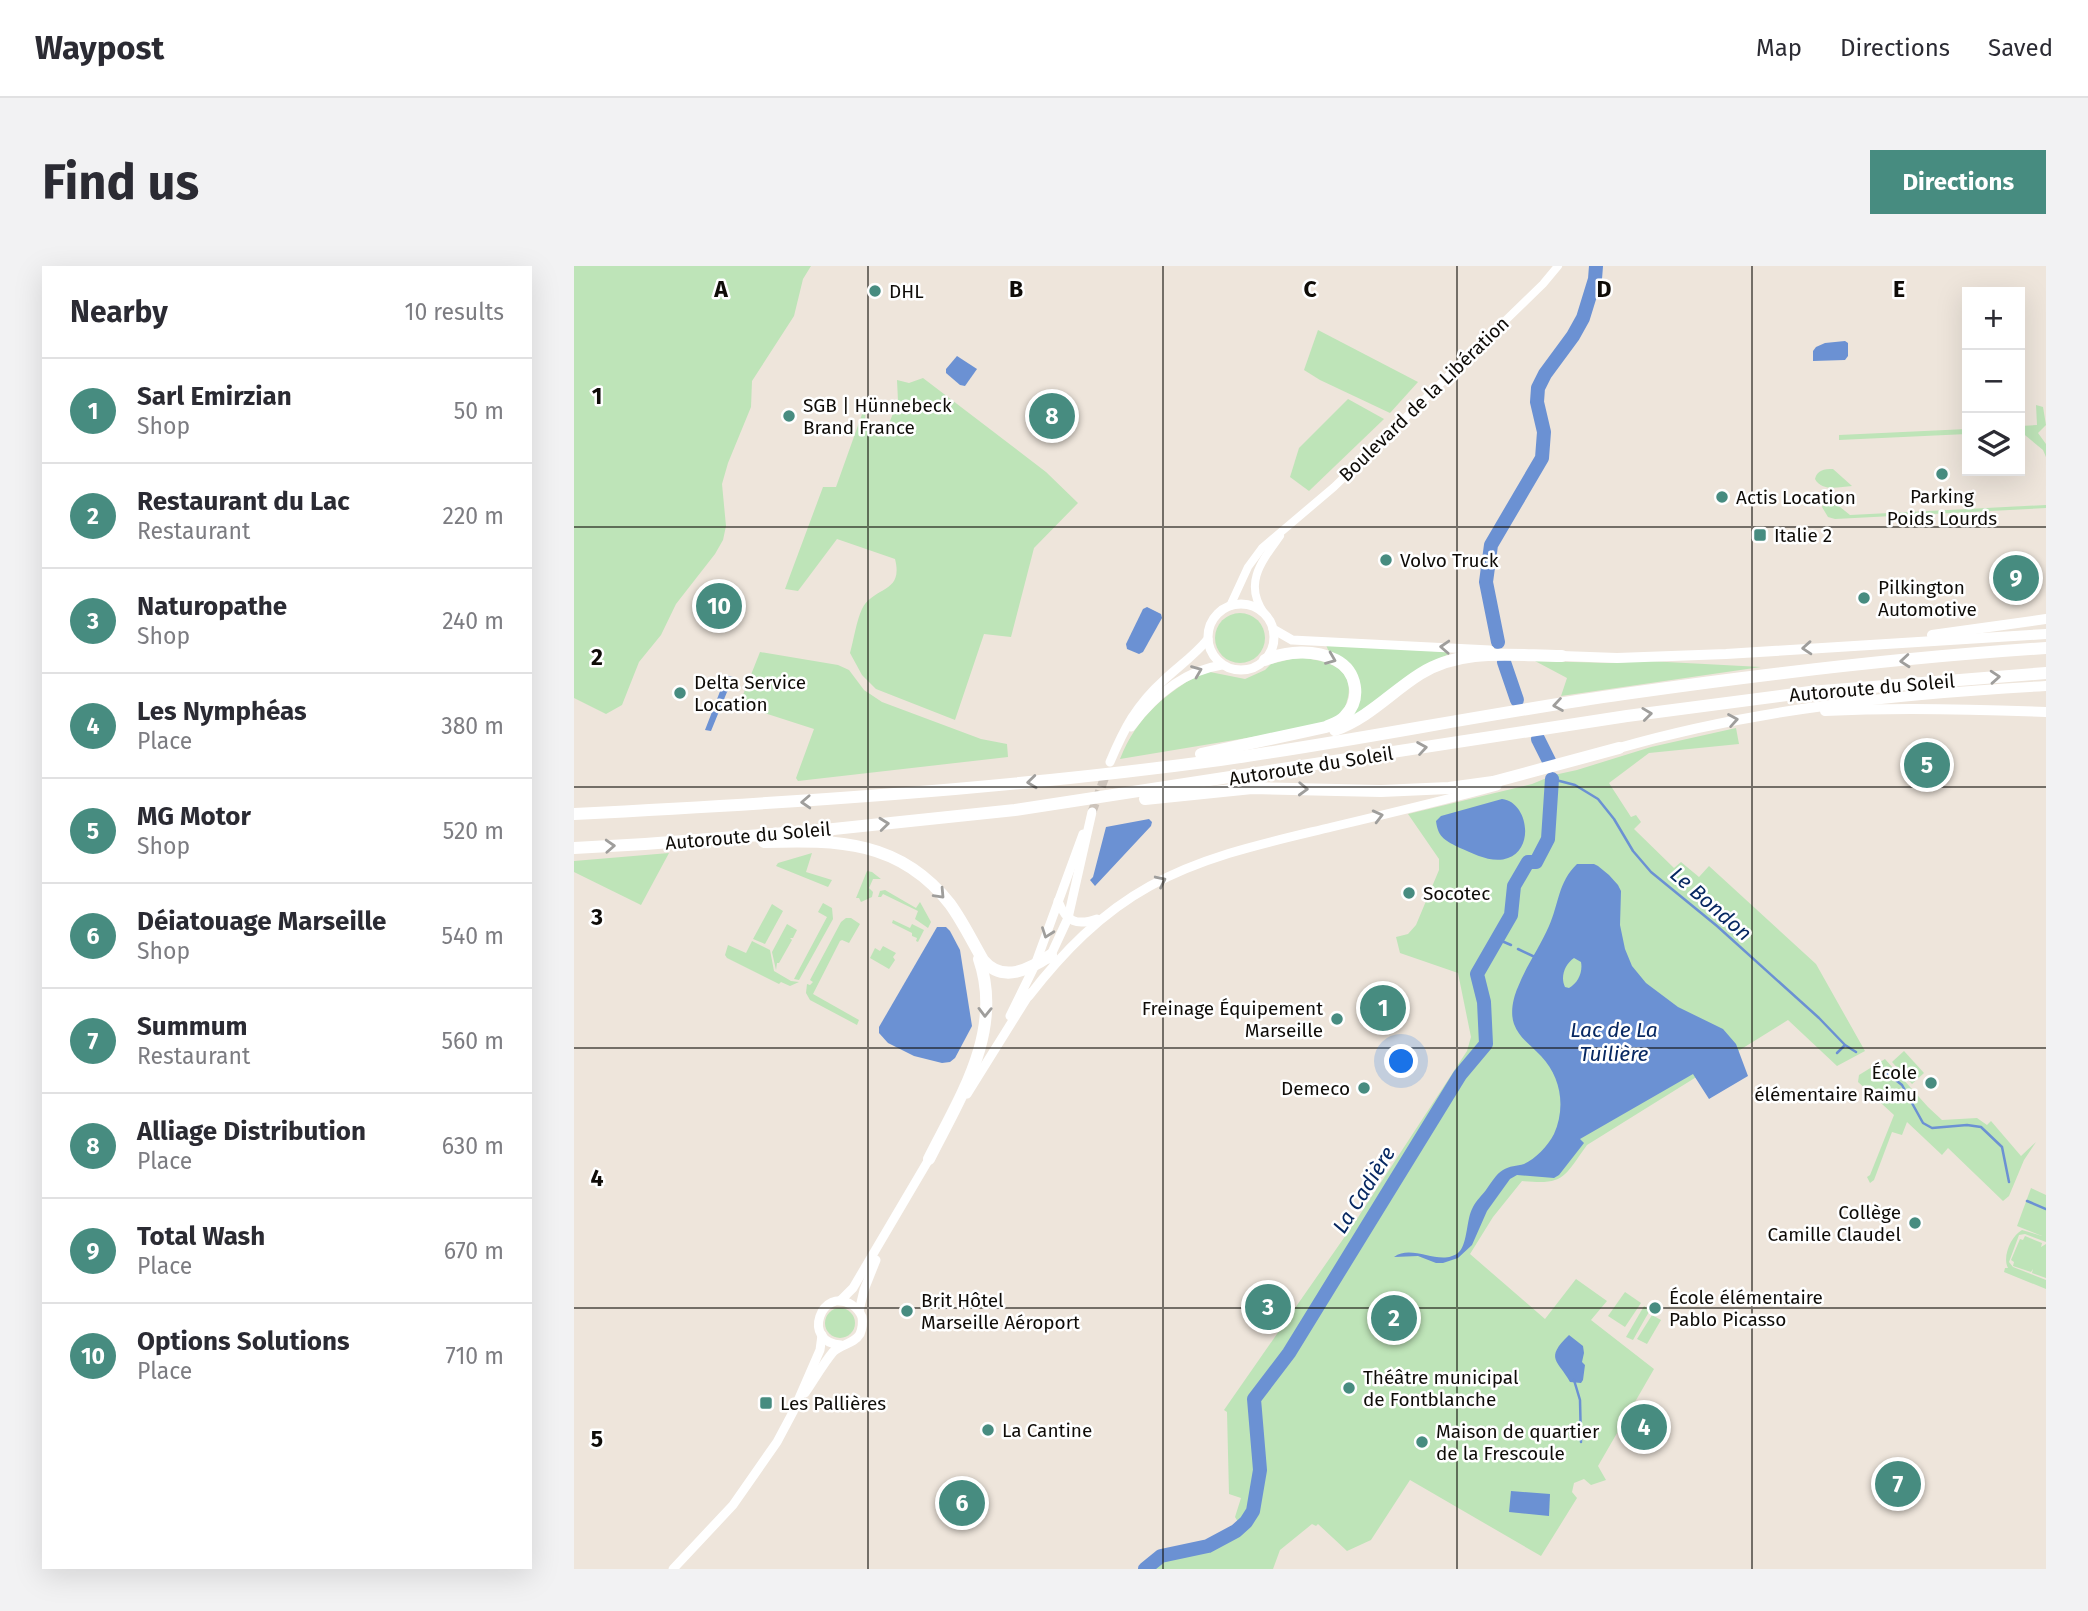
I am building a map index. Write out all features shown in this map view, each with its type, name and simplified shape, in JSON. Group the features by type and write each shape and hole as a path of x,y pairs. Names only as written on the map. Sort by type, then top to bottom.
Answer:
{"highway":[{"name":"Autoroute du Soleil","path":"574,814 925,793 1100,775 1303,747 1624,694 1835,667 2046,648"},
{"path":"1100,775 1326,727 1341,719 1352,706 1355,695 1353,676 1348,668 1338,661 1315,654 1299,653 1280,654 1265,660"},
{"path":"1217,751 1309,737 1343,727 1374,710 1418,675 1445,661 1475,656 1562,656"},
{"name":"Autoroute du Soleil","path":"574,848 824,830 1015,810 1640,714 1811,692 2046,673"},
{"path":"1015,810 1083,806 1252,788 1381,791 1449,788 1493,782 1553,768 1619,748"},
{"path":"645,844 824,841 855,845 877,851 918,873 938,890 965,926 974,946 981,965 986,1017 982,1042 968,1081 929,1158"},
{"path":"974,946 987,965 1000,972 1016,973 1051,955"}],"main road":[{"path":"1248,605 1264,613 1273,629 1273,646 1265,660 1249,670 1240,671 1222,665 1210,649 1208,639 1210,625 1216,615 1230,606 1248,605"},
{"path":"1843,645 2046,619"},
{"path":"1273,629 1292,640 1617,658 2046,634"},
{"path":"1110,762 1124,729 1139,706 1208,639"},
{"path":"1114,751 1144,710 1170,687 1194,672 1222,665"},
{"path":"1619,748 1664,735 1758,716 1874,700 2046,686"},
{"path":"1758,716 1867,709 1955,708 2046,712"},
{"path":"1029,996 1066,951 1103,917 1149,886 1212,859 1553,768"},
{"path":"840,1301 853,1288 890,1228 1051,955 1068,918 1092,812 1035,965 982,1070"},
{"path":"1058,901 1062,912 1068,918 1083,923 1103,917"},
{"path":"793,1412 832,1353 860,1334 862,1321 859,1311 870,1273 890,1228"},
{"path":"673,1569 733,1505 777,1442 820,1350 822,1335 818,1322 821,1312 829,1304 840,1301 848,1302 859,1311"},
{"path":"822,1335 830,1343 841,1345"}],"street":[{"name":"Boulevard de la Libération","path":"1230,606 1256,555 1268,542 1334,487 1543,284 1558,266"},
{"name":"Boulevard de la Libération","path":"1264,613 1254,590 1255,577 1286,528"}],"green space":[{"path":"574,266 811,266 803,279 794,316 752,381 751,407 722,484 726,526 723,540 676,604 661,635 639,662 622,705 606,714 574,698"},
{"path":"1318,330 1418,382 1390,413 1320,380 1304,370"},
{"path":"923,378 1046,472 1078,503 1034,548 1011,637 984,634 955,720 876,689 862,675 850,653 862,609 895,578 895,559 837,539 798,591 785,589 823,487 836,487 866,403 865,423 888,426 898,401 897,380 909,383"},
{"path":"1348,399 1384,419 1309,491 1290,477 1299,448"},
{"path":"2036,405 2043,407 2046,425 2038,433 2046,444 2046,457 2043,450 2025,435 2025,426 2037,425"},
{"path":"1962,429 1962,434 1839,440 1839,435"},
{"path":"1833,469 1852,486 1826,487 1815,479 1821,471"},
{"path":"1829,498 1850,515 2046,505 2046,508 1835,519 1828,517 1822,507"},
{"path":"1240,613 1258,620 1265,638 1258,656 1240,663 1222,656 1215,638 1222,620"},
{"path":"1326,645 1449,654 1423,666 1348,720 1361,691"},
{"path":"760,652 838,665 849,670 864,690 882,702 981,739 1007,744 1008,757 798,781 796,778 814,729 739,705"},
{"path":"1304,658 1336,667 1347,679 1349,687 1346,705 1333,719 1300,729 1120,759 1135,730 1154,707 1205,671 1245,679 1265,670 1271,664"},
{"path":"1535,661 1648,661 1761,667 1561,696 1567,678"},
{"path":"1736,728 1739,744 1649,753 1609,783 1631,817 1636,815 1641,822 1634,829 1674,868 1681,862 1699,877 1709,866 1816,964 1865,1051 1837,1066 1788,1020 1587,1145 1562,1177 1547,1182 1522,1181 1493,1217 1470,1254 1545,1319 1576,1279 1607,1301 1591,1320 1654,1369 1598,1466 1606,1480 1591,1485 1584,1479 1574,1483 1572,1492 1577,1498 1541,1556 1410,1480 1371,1540 1347,1551 1318,1524 1312,1524 1280,1550 1273,1569 1148,1569 1169,1556 1209,1548 1243,1530 1235,1517 1241,1498 1229,1494 1227,1412 1224,1410 1355,1222 1467,1051 1471,1037 1458,973 1400,953 1396,937 1408,934 1416,925 1439,870 1439,859 1408,814 1532,784 1651,747"},
{"path":"669,853 641,905 574,872 574,861"},
{"path":"812,853 806,872 832,880 828,887 776,866 778,863"},
{"path":"867,871 881,879 873,879 869,888 873,892 872,897 861,902 856,898"},
{"path":"885,890 916,908 920,902 931,922 928,928 915,919 918,911 883,894 878,897 880,891"},
{"path":"823,903 832,908 833,919 799,980 794,979 827,917 818,912"},
{"path":"772,904 783,911 765,944 753,939"},
{"path":"846,918 860,924 849,943 840,941 813,994 859,1020 857,1025 810,1000 806,993 807,984 813,982 810,980 841,922"},
{"path":"893,920 910,928 912,924 924,930 918,942 912,933 892,923"},
{"path":"787,924 797,930 793,938 790,938 792,940 777,963 776,970 772,952"},
{"path":"752,941 770,950 774,971 791,981 799,982 790,986 781,982 779,984 725,955 728,945 746,953"},
{"path":"883,946 896,953 889,969 870,958 875,948 880,951"},
{"path":"1904,1051 1924,1073 1912,1084 1892,1062"},
{"path":"1885,1059 1942,1120 1977,1118 1987,1125 1991,1121 2021,1156 2036,1142 2024,1160 2009,1196 2003,1201 1948,1148 1942,1155 1907,1122 1902,1135 1892,1132 1874,1180 1870,1183 1867,1177 1894,1115 1858,1082 1859,1075"},
{"path":"2031,1188 2046,1195 2046,1242 2025,1234 2019,1235 2009,1262 2013,1267 2046,1280 2046,1289 2004,1272 2005,1268 2008,1268 2006,1258 2009,1247 2018,1233 2022,1230 2042,1236 2017,1226"},
{"path":"2025,1236 2042,1243 2041,1247 2046,1244 2046,1278 2032,1273 2033,1269 2031,1272 2013,1266 2014,1262 2011,1260 2020,1239 2023,1240"},
{"path":"1625,1292 1641,1303 1625,1327 1608,1316"},
{"path":"1644,1306 1650,1310 1633,1340 1626,1337"},
{"path":"840,1308 846,1309 854,1317 854,1329 846,1337 840,1338 834,1337 826,1329 825,1323 826,1317 834,1309"},
{"path":"1652,1315 1661,1320 1647,1344 1637,1339"}],"water":[{"path":"1845,341 1848,343 1848,356 1845,360 1813,361 1816,347"},
{"path":"957,356 977,369 965,386 946,373 946,369"},
{"path":"1147,607 1161,614 1162,618 1143,652 1139,654 1127,649 1126,644 1143,609"},
{"path":"726,676 733,677 735,684 727,692 711,731 705,730"},
{"path":"1502,799 1518,808 1525,826 1525,836 1517,853 1502,860 1490,859 1460,848 1441,835 1436,821 1441,816"},
{"path":"1149,819 1151,826 1095,886 1090,880 1106,827"},
{"name":"Lac de La Tuilière","path":"1577,864 1594,864 1618,885 1621,891 1620,925 1632,966 1646,983 1678,1007 1723,1029 1736,1044 1748,1076 1709,1099 1693,1074 1580,1139 1584,1143 1554,1178 1517,1175 1510,1179 1487,1211 1472,1245 1458,1258 1436,1263 1418,1256 1394,1257 1410,1253 1444,1258 1459,1252 1464,1243 1473,1207 1496,1176 1505,1169 1532,1159 1554,1134 1560,1113 1557,1083 1548,1064 1516,1029 1512,1010 1521,979 1549,926 1562,886","holes":["1574,958 1581,962 1577,980 1569,988 1565,987 1563,975 1568,964"]},
{"path":"937,927 946,927 950,931 960,950 972,1026 955,1058 942,1063 914,1056 888,1043 879,1033 879,1027"},
{"path":"1569,1335 1583,1346 1582,1362 1585,1365 1581,1383 1570,1382 1555,1355"},
{"path":"1511,1491 1550,1494 1549,1516 1509,1512"}],"waterway":[{"name":"La Cadière","path":"1498,642 1486,582 1491,545 1542,458 1544,432 1537,402 1538,388 1583,318 1595,279 1596,266"},
{"name":"La Cadière","path":"1504,662 1517,700"},
{"name":"La Cadière","path":"1538,739 1549,761"},
{"name":"Le Bondon","path":"1552,779 1575,785 1598,799 1614,819 1633,851 1651,872 1717,926 1845,1045 1856,1052"},
{"name":"La Cadière","path":"1145,1569 1161,1556 1208,1546 1236,1531 1253,1511 1260,1470 1254,1399 1289,1353 1460,1075 1486,1044 1484,1002 1477,974 1511,915 1514,886 1528,862 1536,862 1548,839 1552,779"},
{"path":"1497,939 1511,945"},
{"path":"1518,949 1537,958"},
{"path":"1837,1053 1844,1046"},
{"name":"Le Bondon","path":"1879,1067 1902,1085 1923,1123 1932,1128 1967,1125 1981,1127 2002,1147 2009,1182"},
{"name":"Le Bondon","path":"2027,1201 2046,1209"},
{"path":"1574,1380 1580,1400 1581,1442"}],"tunnel":[{"path":"1092,812 1107,771"}],"place":[{"name":"DHL","path":"875,291"},
{"name":"SGB | Hünnebeck Brand France","path":"789,416"},
{"name":"Alliage Distribution","path":"1052,416"},
{"name":"Parking Poids Lourds","path":"1942,474"},
{"name":"Actis Location","path":"1722,497"},
{"name":"Italie 2","path":"1760,535"},
{"name":"Volvo Truck","path":"1386,560"},
{"name":"Total Wash","path":"2016,578"},
{"name":"Pilkington Automotive","path":"1864,598"},
{"name":"Options Solutions","path":"719,606"},
{"name":"Delta Service Location","path":"680,693"},
{"name":"MG Motor","path":"1927,765"},
{"name":"Socotec","path":"1409,893"},
{"name":"Sarl Emirzian","path":"1383,1008"},
{"name":"Freinage Équipement Marseille","path":"1337,1019"},
{"name":"École élémentaire Raimu","path":"1931,1083"},
{"name":"Demeco","path":"1364,1088"},
{"name":"Collège Camille Claudel","path":"1915,1223"},
{"name":"Naturopathe","path":"1268,1307"},
{"name":"École élémentaire Pablo Picasso","path":"1655,1308"},
{"name":"Brit Hôtel Marseille Aéroport","path":"907,1311"},
{"name":"Restaurant du Lac","path":"1394,1318"},
{"name":"Théâtre municipal de Fontblanche","path":"1349,1388"},
{"name":"Les Pallières","path":"766,1403"},
{"name":"Les Nymphéas","path":"1644,1427"},
{"name":"La Cantine","path":"988,1430"},
{"name":"Maison de quartier de la Frescoule","path":"1422,1442"},
{"name":"Summum","path":"1898,1484"},
{"name":"Déiatouage Marseille","path":"962,1503"}]}
